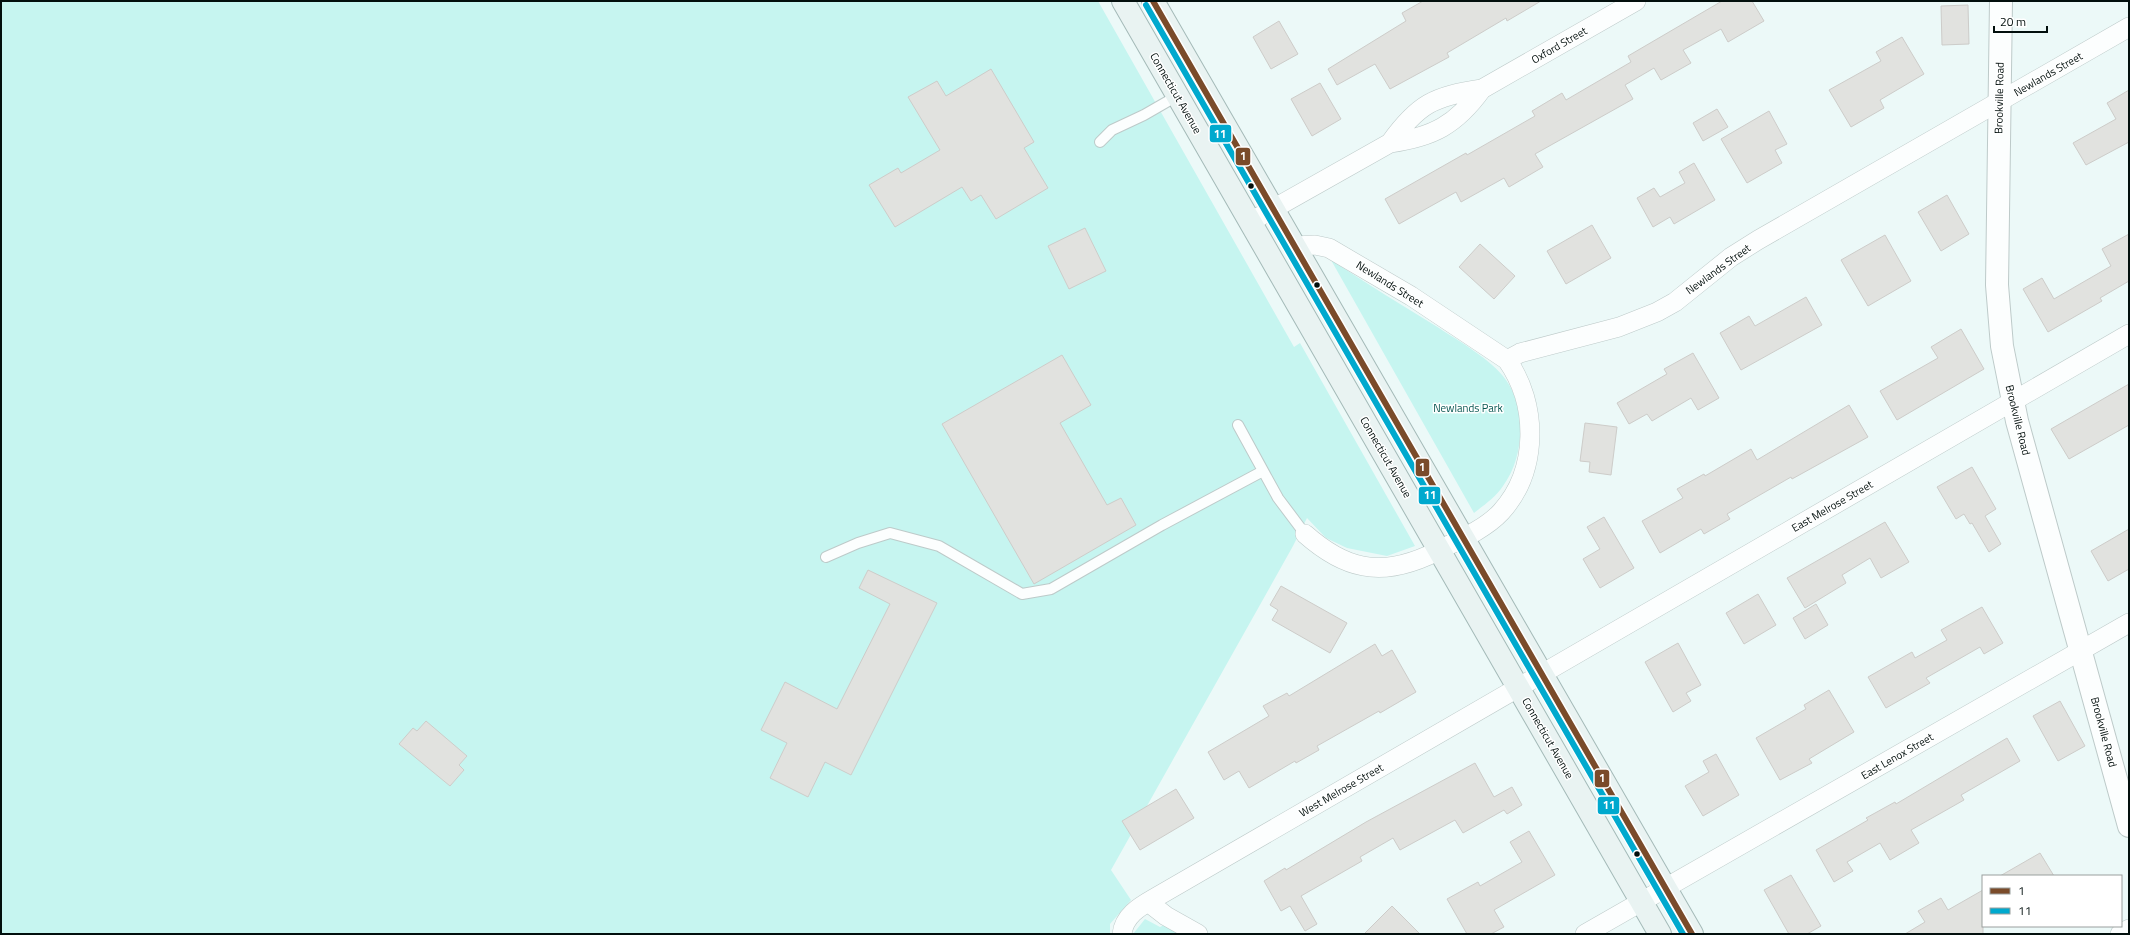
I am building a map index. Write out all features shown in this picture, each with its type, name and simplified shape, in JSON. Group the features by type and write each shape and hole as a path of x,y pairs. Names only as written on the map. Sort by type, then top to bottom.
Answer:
{"main road":[{"name":"Connecticut Avenue","path":"1123,1 1250,222 1453,543"},
{"name":"Connecticut Avenue","path":"1153,1 1294,246 1453,543 1532,680 1666,888 1692,934"},
{"name":"Brookville Road","path":"2001,1 1997,284 2002,346 2012,401 2129,826"},
{"name":"Connecticut Avenue","path":"1532,680 1642,902 1660,934"}],"street":[{"name":"Oxford Street","path":"1390,143 1407,119 1419,109 1439,99 1459,92 1482,89 1636,1"},
{"name":"Newlands Street","path":"1294,246 1315,245 1329,248 1411,296 1507,360 1520,353 1620,327 1657,312 1675,302 1731,257 1758,240 2129,27"},
{"name":"Oxford Street","path":"1250,222 1390,143 1413,140 1452,122 1468,108 1482,89"},
{"name":"East Melrose Street","path":"1532,680 2129,334"},
{"path":"1305,534 1334,555 1364,566 1400,565 1423,559 1487,524 1500,512 1512,497 1526,466 1530,424 1528,403 1517,374 1507,360"},
{"name":"East Lenox Street","path":"1586,934 2129,623"},
{"name":"West Melrose Street","path":"1122,934 1123,927 1130,915 1148,902 1532,680"},
{"path":"1148,902 1166,916 1198,934"},
{"path":"2120,934 2129,929"}],"lane":[{"path":"1100,142 1112,130 1128,123 1177,96"},
{"path":"1238,425 1278,498 1305,534"},
{"path":"826,557 858,543 890,533 939,546 1022,594 1051,589 1162,525 1263,471"}],"green space":[{"path":"1,1 1098,1 1294,347 1300,343 1415,546 1387,556 1347,548 1326,538 1307,518 1293,546 1111,870 1131,900 1110,924 1110,934 1,934"},
{"name":"Newlands Park","path":"1331,260 1475,351 1500,372 1513,392 1520,419 1519,448 1515,462 1510,475 1497,494 1474,513"},
{"path":"1145,919 1160,927 1166,924 1178,934 1133,934"}],"building":[{"path":"1423,1 1541,1 1507,21 1506,18 1447,53 1449,57 1390,89 1375,64 1337,85 1328,69 1406,21 1402,13"},
{"path":"1722,1 1752,1 1764,21 1728,42 1721,29 1683,50 1691,63 1661,80 1654,68 1625,85 1633,99 1535,154 1543,167 1509,187 1504,178 1461,202 1456,192 1399,224 1385,199 1466,153 1467,155 1535,116 1532,111 1562,93 1566,100 1631,62 1628,56"},
{"path":"1968,5 1969,44 1942,45 1941,6"},
{"path":"1279,21 1298,54 1271,69 1253,37"},
{"path":"1902,37 1924,74 1880,100 1884,108 1851,127 1829,90 1881,61 1876,52"},
{"path":"991,69 1034,142 1024,148 1048,188 996,219 981,195 971,201 962,187 895,227 869,185 898,168 901,173 940,150 908,97 937,81 946,96"},
{"path":"1320,83 1341,119 1312,136 1291,99"},
{"path":"2129,90 2129,142 2086,165 2073,143 2116,119 2107,103"},
{"path":"1717,109 1728,127 1703,141 1693,123"},
{"path":"1769,111 1787,144 1775,150 1782,163 1747,183 1721,139"},
{"path":"1694,163 1715,200 1674,224 1670,217 1653,227 1637,198 1654,188 1660,197 1685,183 1679,172"},
{"path":"1947,195 1969,234 1941,251 1918,212"},
{"path":"1592,225 1611,258 1566,284 1547,251"},
{"path":"1085,228 1106,271 1069,289 1048,246"},
{"path":"2129,234 2129,281 2100,298 2102,301 2048,332 2023,289 2042,278 2054,299 2111,266 2102,249"},
{"path":"1885,235 1911,281 1868,306 1841,260"},
{"path":"1480,244 1515,276 1494,299 1459,267"},
{"path":"1806,297 1822,325 1741,370 1720,333 1749,316 1755,326"},
{"path":"1961,329 1984,369 1897,420 1880,391 1938,358 1931,347"},
{"path":"1693,353 1719,398 1698,410 1691,398 1652,421 1647,414 1629,424 1617,403 1667,374 1664,369"},
{"path":"1062,355 1091,405 1060,423 1107,505 1121,498 1136,525 1034,584 942,424"},
{"path":"2129,384 2129,425 2069,459 2051,429"},
{"path":"1849,405 1868,437 1792,479 1791,477 1727,514 1730,519 1704,534 1701,529 1660,553 1642,521 1683,498 1677,489 1704,474 1705,476 1751,449 1757,460"},
{"path":"1585,423 1617,427 1611,475 1589,472 1590,462 1580,461"},
{"path":"1972,467 1996,509 1985,516 2001,544 1989,552 1972,523 1970,524 1964,514 1956,519 1937,487"},
{"path":"1604,517 1634,568 1600,588 1583,559 1600,549 1587,527"},
{"path":"1885,522 1909,562 1881,578 1870,558 1842,575 1846,583 1805,608 1787,578"},
{"path":"2129,529 2129,569 2108,581 2091,551"},
{"path":"868,570 937,603 851,775 825,762 808,797 770,778 787,743 761,730 785,682 837,709 890,604 859,588"},
{"path":"1281,586 1347,623 1330,653 1272,620 1278,610 1270,605"},
{"path":"1758,594 1776,625 1744,644 1726,613"},
{"path":"1816,604 1828,625 1805,639 1793,618"},
{"path":"1982,607 2003,643 1984,654 1980,647 1926,678 1930,683 1886,708 1868,677 1912,652 1915,658 1947,640 1941,630"},
{"path":"1678,643 1701,685 1686,693 1691,701 1673,712 1645,662"},
{"path":"1375,644 1382,656 1392,650 1416,692 1317,746 1319,750 1296,763 1295,761 1249,788 1239,771 1224,780 1208,752 1269,716 1263,706 1287,693 1289,696"},
{"path":"1829,690 1854,732 1809,759 1812,763 1780,780 1756,738 1806,709 1804,705"},
{"path":"2060,701 2085,746 2058,761 2033,716"},
{"path":"426,721 467,756 459,765 464,770 450,786 399,744 413,728 417,731"},
{"path":"2007,738 2020,761 1961,795 1964,800 1911,830 1919,843 1890,860 1880,843 1847,862 1853,871 1834,882 1816,850 1868,820 1866,818 1895,802 1896,804"},
{"path":"1716,754 1739,795 1703,816 1685,786 1709,772 1703,761"},
{"path":"1475,763 1494,797 1512,787 1522,805 1507,814 1504,810 1463,833 1455,820 1400,850 1393,838 1360,857 1362,861 1301,896 1317,924 1305,931 1290,906 1281,911 1264,881 1285,868 1286,870 1366,822"},
{"path":"1176,789 1194,818 1140,850 1122,821"},
{"path":"1529,831 1555,875 1494,910 1504,927 1491,934 1467,934 1447,899 1478,882 1480,886 1522,862 1510,842"},
{"path":"2040,853 2053,875 2002,875"},
{"path":"1791,875 1821,926 1807,934 1789,934 1764,890"},
{"path":"1982,891 1983,934 1905,934 1925,922 1918,911 1941,898 1948,910"},
{"path":"1392,906 1420,934 1364,934"}],"transit line":[{"name":"1","path":"1153,1 1692,934"},
{"name":"11","path":"1146,5 1683,934"}]}
